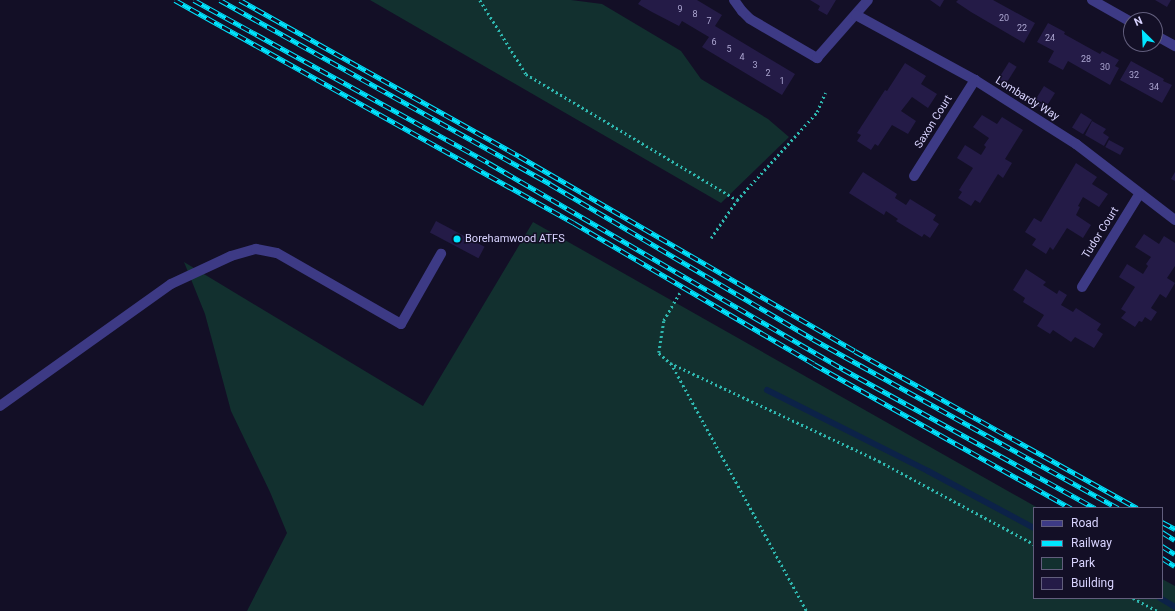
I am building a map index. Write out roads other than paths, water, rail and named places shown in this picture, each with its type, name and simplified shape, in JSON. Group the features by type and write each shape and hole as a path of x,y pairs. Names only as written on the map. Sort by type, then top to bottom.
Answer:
{"street":[{"path":"734,0 750,19 817,58 868,0"},
{"path":"1092,0 1123,17"},
{"name":"Lombardy Way","path":"856,15 975,80 1076,144 1175,220"},
{"path":"1163,39 1175,46"},
{"name":"Saxon Court","path":"914,176 975,80"},
{"name":"Tudor Court","path":"1082,287 1140,193"},
{"path":"0,406 171,284 231,256 256,249 277,253 401,324 441,254"}],"waterway":[{"path":"767,390 928,471 1033,527"},
{"path":"1162,599 1175,607"}],"railway":[{"path":"175,0 574,223 814,364 1069,507"},
{"path":"194,0 489,163 843,369 1093,507"},
{"path":"220,0 550,184 813,339 1116,507"},
{"path":"240,0 519,156 855,351 1135,507"},
{"path":"1163,523 1175,529"},
{"path":"1163,533 1175,540"},
{"path":"1163,547 1175,554"},
{"path":"1163,559 1175,566"}],"place":[{"name":"Borehamwood ATFS","path":"457,239"}]}
